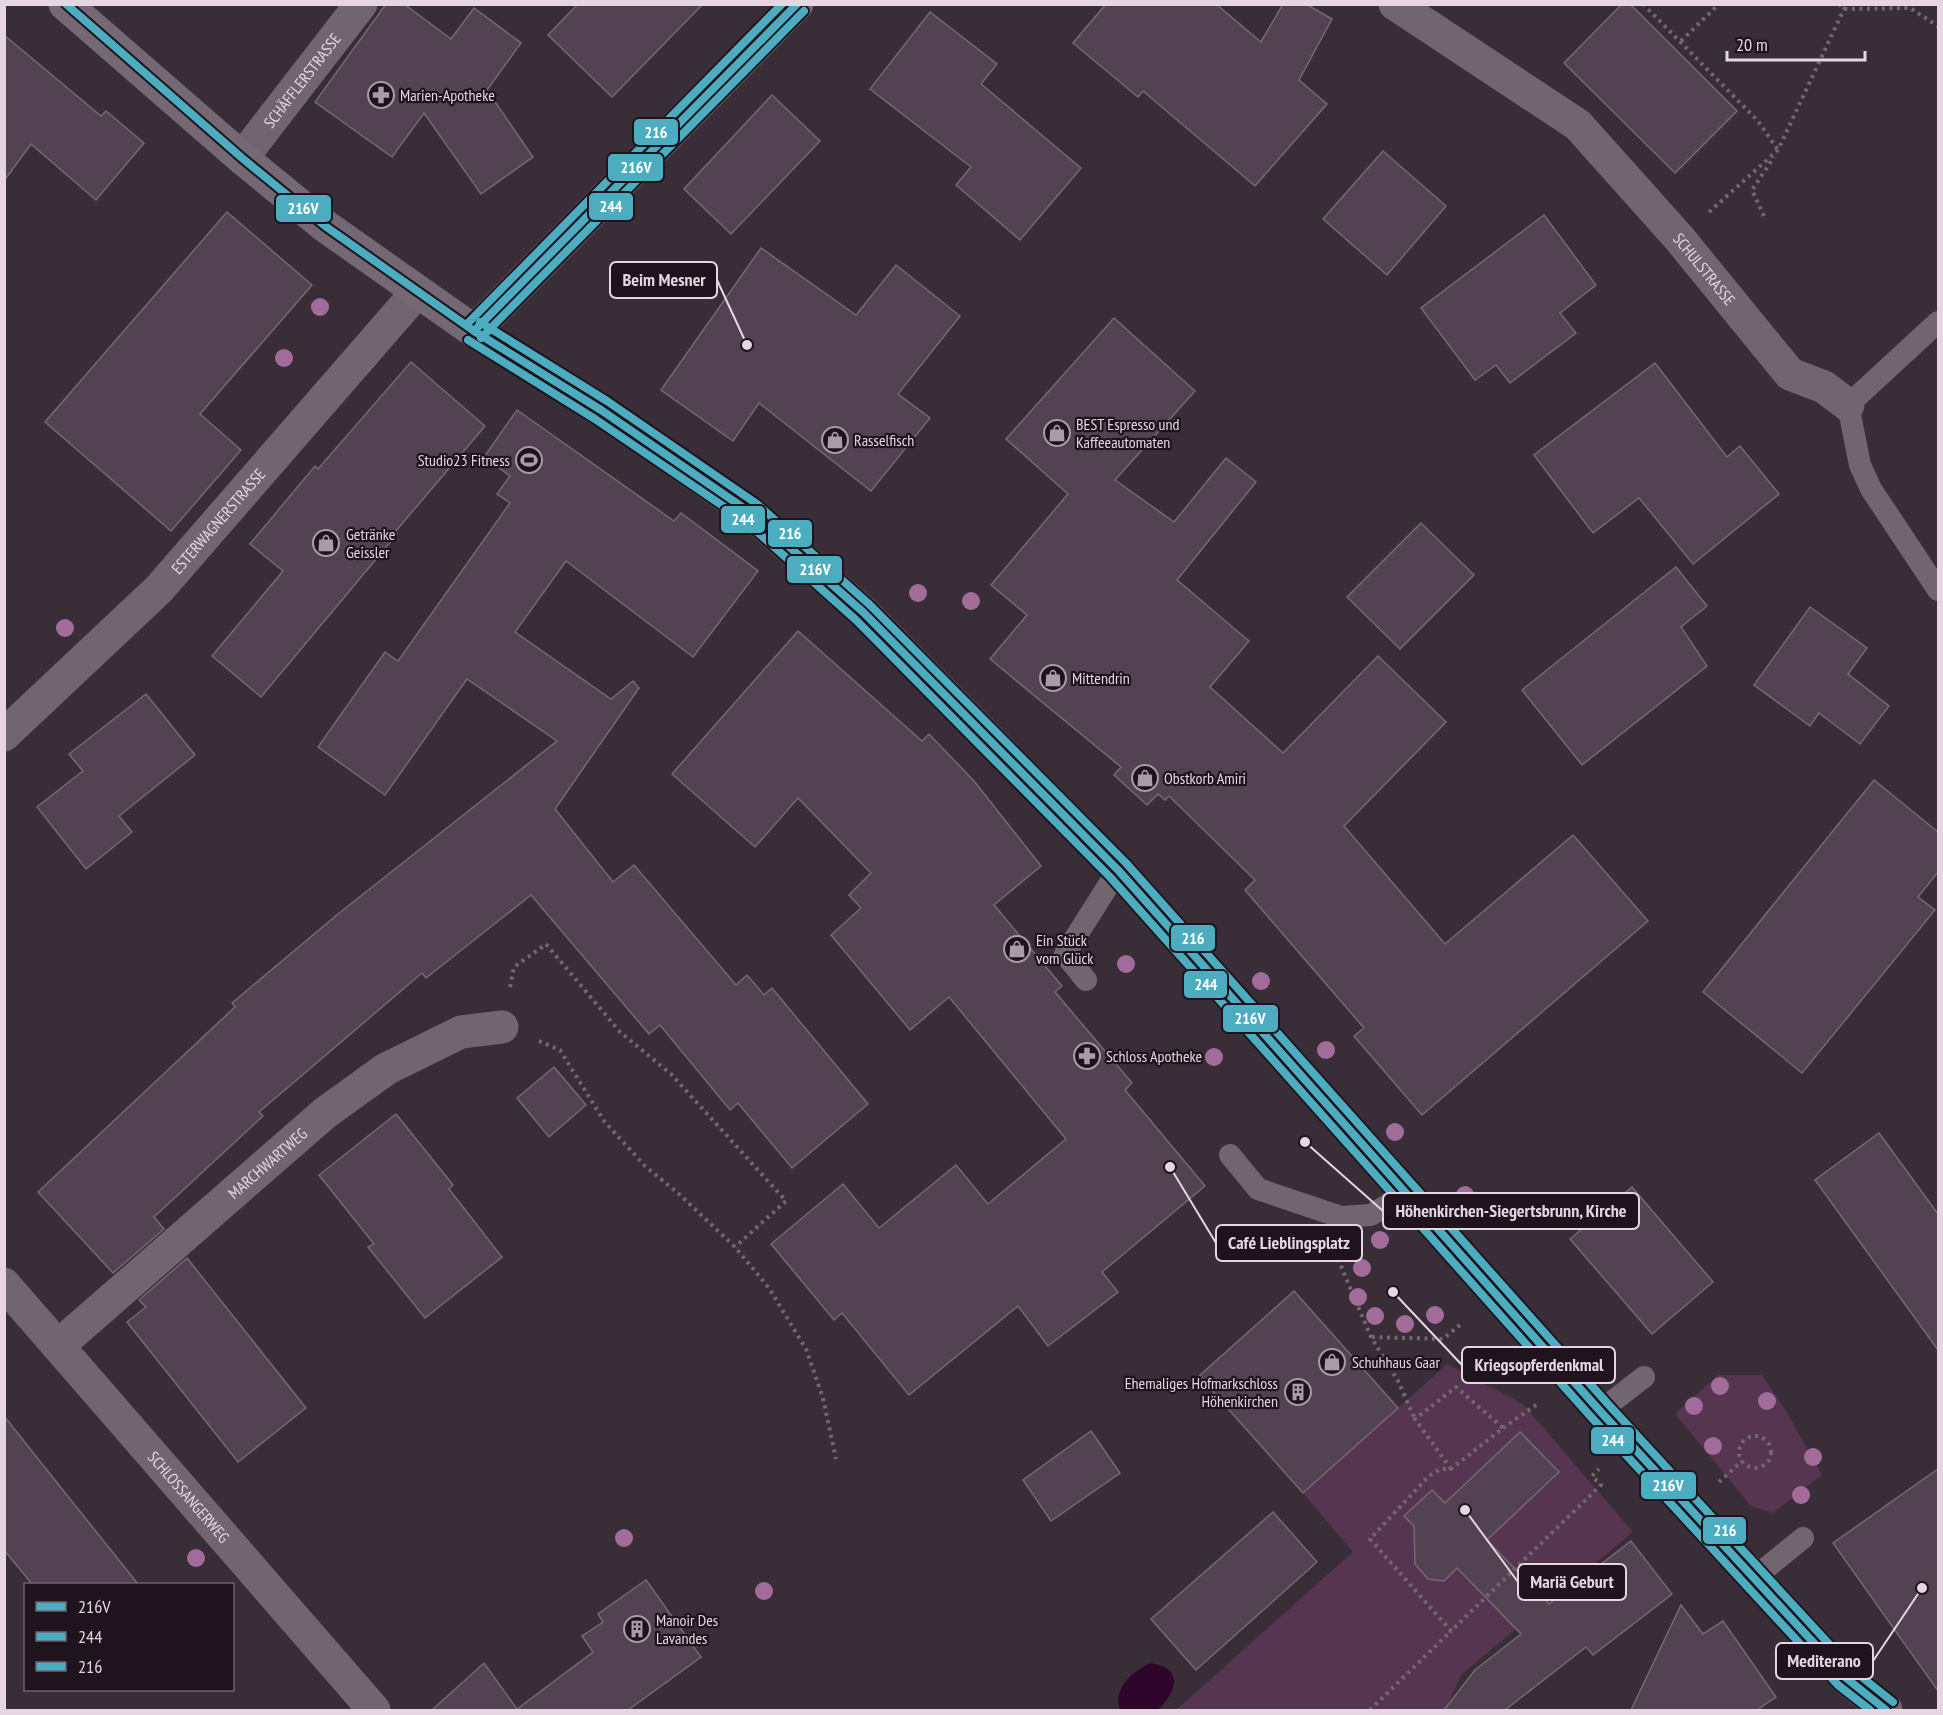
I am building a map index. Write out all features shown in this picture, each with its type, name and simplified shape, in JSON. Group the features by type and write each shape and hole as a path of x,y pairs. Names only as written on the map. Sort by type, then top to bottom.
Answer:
{"street":[{"path":"65,4 242,158 325,226 474,331 601,410 751,513 863,612 1118,870 1599,1411 1846,1678 1886,1710"},
{"name":"SCHÄFFLERSTRASSE","path":"242,158 361,4"},
{"path":"474,331 797,4"},
{"name":"SCHULSTRASSE","path":"1395,4 1578,125 1679,238 1790,374 1824,387 1848,405"},
{"name":"ESTERWAGNERSTRASSE","path":"9,721 159,589 417,292"},
{"name":"MARCHWARTWEG","path":"58,1346 325,1113 386,1069 461,1032 502,1027"},
{"name":"SCHLOSSANGERWEG","path":"4,1284 374,1710"}],"lane":[{"path":"1938,322 1848,405 1860,465 1871,489 1938,590"},
{"path":"1086,980 1065,954 1118,870"},
{"path":"1237,1163 1258,1189 1341,1217 1371,1215 1405,1194"},
{"path":"1599,1411 1644,1377"},
{"path":"1754,1578 1803,1538"}],"path":[{"path":"1643,4 1682,41 1758,121 1778,150"},
{"path":"1682,41 1719,4"},
{"path":"1839,4 1844,9 1910,8 1938,26"},
{"path":"1764,216 1752,190 1778,150 1844,9 1849,4"},
{"path":"1679,238 1778,150"},
{"path":"502,1027 514,967 546,944 620,1032 671,1074 786,1200 735,1247"},
{"path":"560,1050 611,1128 645,1166 679,1194 735,1247 769,1288 807,1349 823,1398 836,1459"},
{"path":"1334,1251 1371,1337 1398,1381 1415,1419 1451,1469"},
{"path":"1371,1337 1443,1339 1461,1324"},
{"path":"1415,1419 1456,1387 1503,1428 1451,1469 1440,1469 1429,1476 1370,1539 1451,1631"},
{"path":"1747,1438 1763,1438 1769,1444 1772,1453 1763,1466 1756,1468 1742,1461 1739,1453 1747,1438"},
{"path":"1719,1482 1742,1461"},
{"path":"1370,1710 1601,1485"}],"shaded area":[{"path":"1447,1364 1523,1404 1633,1532 1462,1674 1445,1710 1176,1710 1353,1552 1303,1493"},
{"path":"1718,1375 1762,1375 1786,1411 1822,1475 1773,1513 1751,1506 1675,1414"},
{"path":"1151,1663 1169,1670 1173,1676 1173,1689 1169,1696 1158,1710 1120,1710 1118,1702 1121,1688 1137,1671"}],"building":[{"path":"386,4 404,4 451,39 474,8 521,43 487,90 533,157 481,194 424,113 392,157 315,102"},
{"path":"578,4 703,4 612,97 548,35"},
{"path":"1106,4 1216,4 1261,42 1283,4 1306,4 1332,19 1299,80 1327,104 1255,186 1143,91 1138,97 1073,43"},
{"path":"1622,4 1630,4 1737,111 1675,173 1564,63"},
{"path":"930,12 997,64 981,84 1081,168 1020,240 956,185 971,167 870,89"},
{"path":"4,35 101,116 106,111 144,143 96,200 31,144 4,181"},
{"path":"772,95 820,141 731,234 684,189"},
{"path":"1383,151 1446,206 1387,275 1323,219"},
{"path":"227,212 312,285 200,414 241,450 171,531 45,422"},
{"path":"1544,215 1596,285 1560,313 1576,333 1510,383 1496,365 1475,380 1421,308"},
{"path":"761,248 856,315 896,265 960,316 898,394 930,418 871,491 759,403 733,441 661,390"},
{"path":"1114,318 1195,391 1115,480 1174,522 1226,458 1256,482 1177,580 1249,641 1210,687 1283,753 1378,656 1446,722 1344,826 1445,944 1573,835 1648,921 1422,1115 1354,1036 1364,1028 1245,890 1255,880 1169,796 1165,800 1158,794 1147,805 1114,775 1121,767 990,659 1027,615 991,585 1068,494 1006,439"},
{"path":"411,362 485,426 395,532 397,534 261,697 212,656 283,571 250,544 315,466 318,469"},
{"path":"1655,363 1727,457 1740,446 1779,494 1693,564 1639,498 1593,533 1534,455"},
{"path":"517,410 674,521 681,513 758,571 693,657 566,561 515,632 611,699 633,681 639,688 555,809 613,882 634,865 736,985 747,975 764,995 772,988 868,1104 792,1168 738,1103 730,1110 660,1025 649,1034 531,895 426,978 422,973 259,1112 263,1116 154,1217 164,1229 113,1273 38,1192 235,1007 232,1003 338,914 557,741 467,679 385,795 318,747 385,652 398,661 510,503 497,494 510,476 484,457"},
{"path":"1421,523 1474,575 1400,649 1347,597"},
{"path":"1676,567 1707,606 1681,627 1707,666 1582,765 1522,690"},
{"path":"1810,607 1867,648 1848,674 1889,706 1860,744 1819,713 1810,726 1754,685"},
{"path":"798,631 922,741 929,734 974,781 1041,866 994,905 1062,986 1055,992 1132,1083 1125,1090 1205,1186 1102,1272 1118,1292 1048,1346 1018,1306 909,1395 842,1313 834,1320 771,1244 843,1184 879,1228 956,1165 988,1204 1066,1139 949,997 910,1030 831,935 861,908 849,895 871,873 798,798 755,847 672,774"},
{"path":"146,694 195,755 119,816 132,832 86,869 37,807 83,771 69,754"},
{"path":"1874,780 1938,832 1938,872 1918,897 1935,910 1802,1073 1703,992"},
{"path":"554,1067 586,1105 549,1137 517,1098"},
{"path":"396,1114 453,1185 449,1189 502,1257 425,1318 368,1247 374,1244 319,1175"},
{"path":"1879,1133 1938,1214 1938,1350 1815,1180"},
{"path":"1632,1187 1713,1282 1652,1334 1570,1239"},
{"path":"187,1258 306,1408 238,1462 127,1322 146,1307 139,1300"},
{"name":"Ehemaliges Hofmarkschloss Höhenkirchen","path":"1294,1291 1398,1408 1303,1493 1199,1376"},
{"path":"4,1416 137,1583 31,1583 4,1550"},
{"path":"1091,1431 1120,1473 1051,1521 1023,1480"},
{"path":"1520,1432 1559,1472 1487,1540 1549,1604 1631,1541 1672,1594 1593,1655 1586,1647 1505,1710 1444,1710 1475,1670 1521,1634 1457,1568 1444,1581 1428,1579 1415,1564 1414,1526 1404,1516 1432,1490 1445,1503"},
{"path":"1938,1469 1938,1691 1833,1543"},
{"path":"1273,1512 1317,1562 1196,1670 1151,1619"},
{"path":"646,1580 701,1657 628,1710 432,1710 484,1663 517,1709 593,1652 582,1636 603,1622 598,1614"},
{"path":"1681,1605 1703,1634 1723,1621 1776,1697 1757,1710 1631,1710"}],"transit line":[{"name":"216V","path":"66,4 242,158 325,226 474,331 601,410 751,513 863,612 1118,870 1600,1411 1846,1678 1886,1710"},
{"name":"216","path":"467,324 782,4"},
{"name":"216V","path":"474,331 797,4"},
{"name":"244","path":"481,338 804,11"},
{"name":"216","path":"480,322 607,401 757,504 870,605 1126,863 1608,1404 1853,1670 1893,1702"},
{"name":"244","path":"468,340 595,419 745,521 856,620 1110,877 1592,1418 1838,1685 1870,1710"}],"place":[{"name":"Marien-Apotheke","path":"381,95"},
{"name":"Beim Mesner","path":"747,345"},
{"name":"BEST Espresso und Kaffeeautomaten","path":"1057,433"},
{"name":"Rasselfisch","path":"835,440"},
{"name":"Studio23 Fitness","path":"529,460"},
{"name":"Getränke Geissler","path":"326,543"},
{"name":"Mittendrin","path":"1053,678"},
{"name":"Obstkorb Amiri","path":"1145,778"},
{"name":"Ein Stück vom Glück","path":"1017,949"},
{"name":"Schloss Apotheke","path":"1087,1056"},
{"name":"Höhenkirchen-Siegertsbrunn, Kirche","path":"1305,1142"},
{"name":"Café Lieblingsplatz","path":"1170,1167"},
{"name":"Kriegsopferdenkmal","path":"1393,1292"},
{"name":"Schuhhaus Gaar","path":"1332,1362"},
{"name":"Ehemaliges Hofmarkschloss Höhenkirchen","path":"1298,1392"},
{"name":"Mariä Geburt","path":"1465,1510"},
{"name":"Mediterano","path":"1922,1588"},
{"name":"Manoir Des Lavandes","path":"637,1629"}]}
